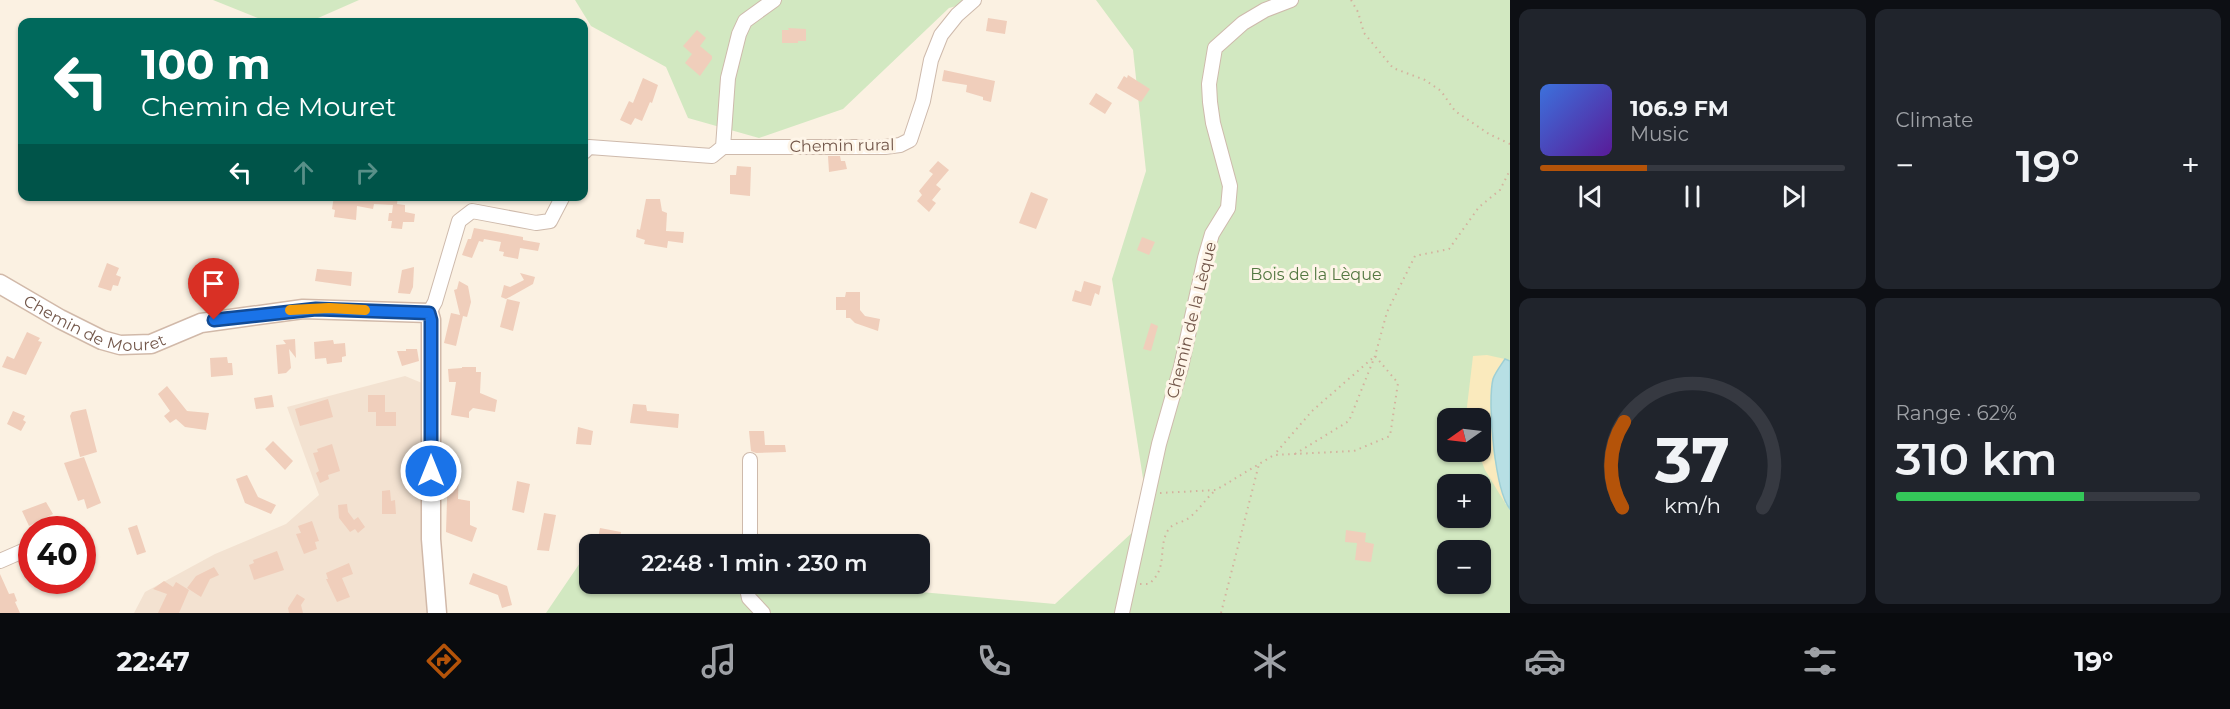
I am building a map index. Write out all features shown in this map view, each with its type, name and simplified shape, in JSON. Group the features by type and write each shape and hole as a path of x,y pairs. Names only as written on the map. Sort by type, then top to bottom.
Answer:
{"street":[{"path":"588,148 712,156 723,147 728,78 739,34 745,21 774,0"},
{"name":"Chemin rural","path":"723,147 885,147 900,145 910,140 923,100 931,60 941,35 957,15 974,0"},
{"name":"Chemin de la Lèque","path":"1122,613 1159,444 1181,367 1205,258 1212,234 1228,208 1230,186 1213,123 1210,102 1209,84 1215,48 1243,23 1265,10 1291,0"},
{"path":"437,613 431,539 431,320 429,313 435,302 459,222 472,211 536,223 550,221 560,201"},
{"name":"Chemin de Mouret","path":"0,284 60,319 102,340 120,345 151,344 188,327 210,321 303,309 329,308 429,313"},
{"path":"750,460 750,534"},
{"path":"0,561 18,553"},
{"path":"748,594 763,613"}],"path":[{"path":"1351,0 1358,12 1364,33 1393,68 1425,80 1441,91 1455,111 1489,134 1510,144"},
{"path":"1294,454 1349,421 1376,356 1387,312 1415,256 1449,249 1479,207 1500,190 1510,170"},
{"path":"1274,455 1354,451 1390,436 1398,383 1376,356"},
{"path":"1128,584 1149,584 1164,559 1163,545 1168,530 1173,524 1189,518 1205,498 1274,455 1312,411 1376,356"},
{"path":"1221,613 1259,464"},
{"path":"1148,494 1216,490"}],"shaded area":[{"path":"405,376 422,383 429,613 134,613 145,592 215,554 286,524 319,495 287,407"}],"green space":[{"path":"213,0 359,0 318,18 258,18"},
{"path":"575,0 980,0 949,8 843,109 759,138 688,118 666,67 591,26"},
{"name":"Bois de la Lèque","path":"1096,0 1510,0 1510,361 1505,359 1505,503 1510,509 1510,613 546,613 579,564 579,594 930,593 1055,604 1149,517 1112,279 1146,171 1133,50"}],"sand":[{"path":"1487,355 1505,359 1493,379 1491,415 1491,408 1467,408 1473,356"},
{"path":"1491,415 1494,457 1505,503 1491,480 1491,474 1487,474 1482,462 1491,462"}],"water":[{"path":"1505,359 1510,361 1510,509 1496,466 1491,407 1493,379"}],"building":[{"path":"988,18 1007,21 1005,34 986,31"},
{"path":"788,28 806,29 806,41 782,43 782,30 789,30"},
{"path":"697,30 706,38 700,46 712,56 700,76 685,63 692,54 683,46"},
{"path":"944,70 995,81 991,102 966,92 967,85 942,81"},
{"path":"1128,75 1150,89 1141,102 1117,88 1124,76 1127,78"},
{"path":"643,78 658,85 652,103 650,102 642,121 635,118 631,125 620,120 629,101 633,103"},
{"path":"1096,93 1112,103 1105,114 1089,104"},
{"path":"828,156 840,156 841,161 845,161 847,169 829,172"},
{"path":"938,161 949,170 936,185 941,189 932,200 936,203 929,212 917,201 922,195 919,191 933,174 929,171"},
{"path":"737,166 751,167 750,196 730,194 730,175 736,175"},
{"path":"1031,192 1048,199 1036,229 1019,223"},
{"path":"646,199 660,199 662,211 667,213 666,231 684,232 683,243 668,241 667,248 644,244 645,240 636,237 637,229 640,230"},
{"path":"333,201 397,201 397,204 405,205 405,212 415,214 414,222 403,222 402,229 391,228 392,221 388,221 393,205 374,204 373,209 357,206 356,220 334,217 335,210 332,209"},
{"path":"474,228 523,237 523,240 540,243 538,251 520,248 518,259 503,256 504,252 499,251 501,242 484,239 483,242 479,241 472,258 462,255"},
{"path":"1142,237 1155,242 1149,255 1137,250"},
{"path":"107,263 119,268 116,275 121,277 118,286 113,285 111,291 98,287"},
{"path":"414,267 413,287 410,294 398,293 402,270"},
{"path":"317,269 352,272 351,286 315,281"},
{"path":"520,273 535,277 533,284 506,299 501,297 504,285 510,287 524,280"},
{"path":"459,281 468,286 471,302 467,317 463,316 456,346 444,343 451,313 460,315 454,290 457,289"},
{"path":"1084,281 1101,286 1099,295 1095,293 1091,306 1072,301 1075,290 1081,292"},
{"path":"846,292 860,292 860,310 865,316 880,319 878,331 846,318 846,310 836,310 836,297 845,297"},
{"path":"507,299 520,302 513,331 500,327"},
{"path":"1151,323 1158,326 1151,351 1143,349"},
{"path":"27,332 40,338 38,341 42,342 26,375 2,367 7,356 14,359"},
{"path":"295,339 296,358 289,349 291,368 286,373 278,374 276,345 286,344 283,340"},
{"path":"333,340 334,344 345,343 346,356 342,357 342,362 327,364 326,358 315,359 314,342"},
{"path":"406,349 417,349 419,361 402,366 397,351 406,351"},
{"path":"227,357 228,363 232,363 233,375 211,377 210,358"},
{"path":"476,367 476,372 481,372 480,393 497,400 495,412 473,408 469,412 469,418 451,415 456,382 449,382 448,369"},
{"path":"167,386 187,411 209,413 206,430 185,427 176,419 170,423 164,416 170,411 158,394"},
{"path":"272,395 274,407 256,409 254,398"},
{"path":"368,395 385,395 385,412 368,412"},
{"path":"328,399 333,417 300,426 295,409"},
{"path":"633,404 646,405 647,411 679,414 678,428 630,423"},
{"path":"86,409 97,452 80,457 70,416 72,412"},
{"path":"13,411 25,416 23,420 26,422 21,431 7,424"},
{"path":"376,412 396,412 396,426 376,426"},
{"path":"578,427 593,431 591,445 576,444"},
{"path":"749,431 764,431 765,445 785,445 786,452 756,453 751,451"},
{"path":"273,441 293,461 285,470 265,449"},
{"path":"332,444 340,471 328,475 329,479 320,483 313,453 318,452 317,449"},
{"path":"84,457 101,503 87,509 84,499 78,501 64,463"},
{"path":"459,468 458,499 470,501 470,525 477,528 472,542 446,532 448,469"},
{"path":"247,475 258,497 276,505 271,514 245,503 236,479"},
{"path":"517,481 530,484 524,513 512,510"},
{"path":"390,490 391,501 395,500 396,514 382,514 382,491"},
{"path":"46,502 53,514 24,516 22,511"},
{"path":"347,504 348,512 354,520 358,517 365,527 358,533 355,529 350,532 339,518 338,505"},
{"path":"544,513 556,515 549,551 537,550"},
{"path":"312,521 319,541 315,542 317,549 304,554 296,534 301,533 298,526"},
{"path":"137,525 146,552 137,555 128,528"},
{"path":"600,528 621,532 621,534 599,534"},
{"path":"1346,530 1366,533 1365,542 1374,544 1371,562 1355,560 1357,543 1345,542"},
{"path":"277,551 284,570 254,580 249,565 254,563 253,560"},
{"path":"349,563 353,574 342,578 350,597 337,602 326,579 328,579 326,573"},
{"path":"214,567 219,575 210,579 201,597 187,588 196,576"},
{"path":"473,573 507,586 512,605 502,608 498,595 469,584"},
{"path":"0,574 9,594 14,593 20,613 0,613"},
{"path":"164,581 173,587 176,582 189,590 179,613 158,613 167,594 153,589"},
{"path":"297,594 305,599 301,605 303,613 289,613 288,608"}],"slow traffic":[{"path":"290,310 329,308 365,310"}],"route":[{"path":"214,320 329,308 429,313 431,320 431,471"}]}
